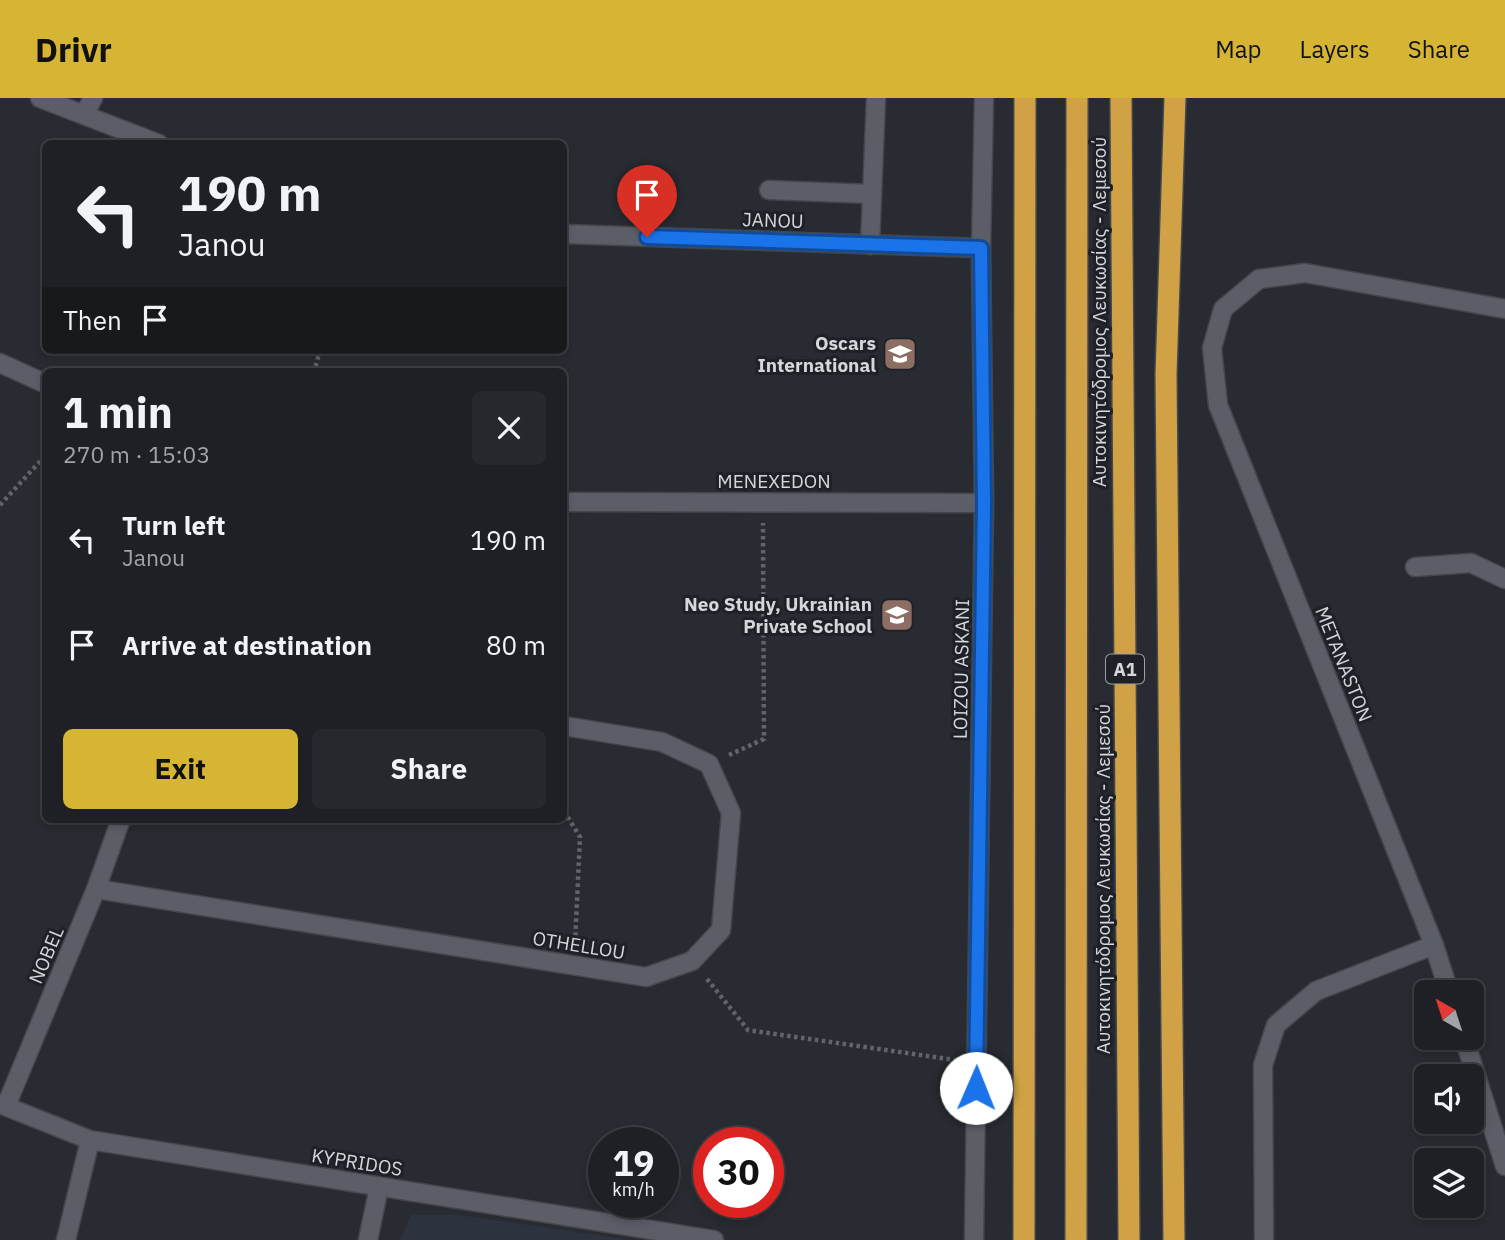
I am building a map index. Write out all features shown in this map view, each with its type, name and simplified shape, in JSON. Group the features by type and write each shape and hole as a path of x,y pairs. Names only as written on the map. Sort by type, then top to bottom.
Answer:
{"highway":[{"path":"1024,1240 1025,98"},
{"name":"Αυτοκινητόδρομος Λευκωσίας - Λεμεσού","path":"1076,1240 1077,98"},
{"name":"Αυτοκινητόδρομος Λευκωσίας - Λεμεσού","path":"1121,98 1129,1240"},
{"path":"1174,1240 1166,375 1175,98"}],"street":[{"path":"40,98 149,140"},
{"path":"85,115 93,98"},
{"path":"870,245 876,98"},
{"name":"LOIZOU ASKANI","path":"974,1240 984,503 981,248 984,98"},
{"path":"769,190 872,194"},
{"name":"JANOU","path":"567,234 981,248"},
{"name":"METANASTON","path":"1445,980 1434,946 1218,405 1212,348 1223,309 1259,279 1305,273 1505,309"},
{"path":"0,363 42,382"},
{"name":"MENEXEDON","path":"567,502 984,503"},
{"path":"1415,567 1471,563 1505,579"},
{"path":"567,726 662,742 709,764"},
{"name":"OTHELLOU","path":"96,889 646,978 692,961 721,930 731,813 709,764"},
{"name":"NOBEL","path":"3,1105 96,889 120,823"},
{"path":"1264,1240 1263,1065 1276,1025 1316,991 1434,946"},
{"path":"1468,1050 1505,1166"},
{"name":"KYPRIDOS","path":"3,1105 90,1140 714,1240"},
{"path":"66,1240 90,1140"},
{"path":"368,1240 379,1187"}],"path":[{"path":"0,505 42,459"},
{"path":"709,764 764,739 763,502"},
{"path":"567,816 580,837 573,966"},
{"path":"692,961 748,1030 976,1063"}],"shaded area":[{"path":"411,1215 459,1215 632,1240 400,1240"}],"place":[{"name":"Oscars International","path":"900,354"},
{"name":"Neo Study, Ukrainian Private School","path":"897,615"}],"route":[{"path":"647,237 981,248 984,503 976,1088"}]}
